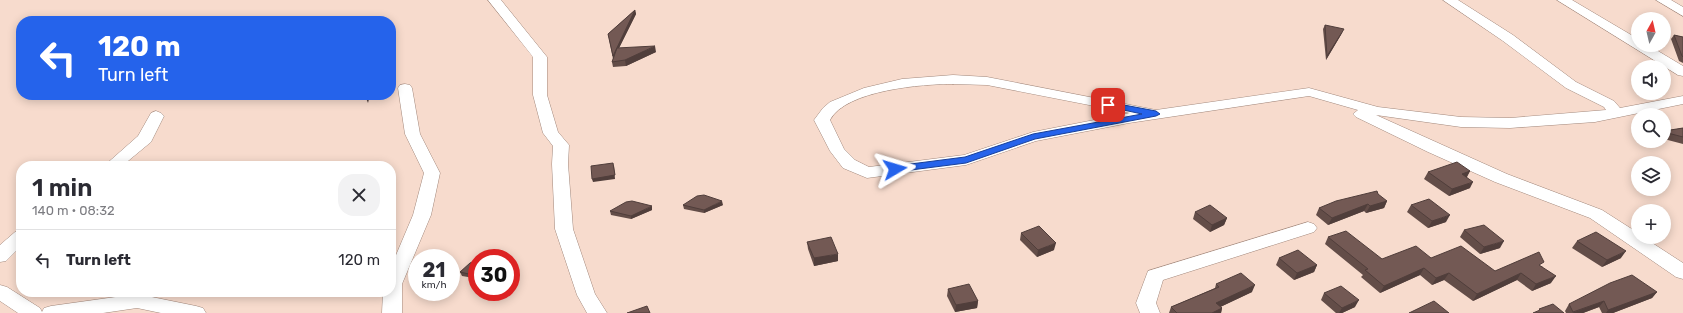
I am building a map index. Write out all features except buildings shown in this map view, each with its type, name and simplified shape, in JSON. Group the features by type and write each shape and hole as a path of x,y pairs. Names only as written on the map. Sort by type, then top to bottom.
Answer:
{"street":[{"path":"494,0 540,57 540,95 551,133 561,145 560,164 564,230 586,304 598,313"},
{"path":"1449,0 1508,38 1571,85 1609,104 1615,112"},
{"path":"1563,0 1631,41"},
{"path":"1662,0 1683,12"},
{"path":"1650,52 1683,72"},
{"path":"1156,114 987,81 965,79 891,84 868,90 840,102 827,110 822,120 838,151 849,164 867,173 966,160 1033,137 1156,114 1309,92 1329,99 1377,111 1461,122 1510,123 1594,117 1683,100"},
{"path":"396,277 422,215 432,173 416,141 409,121 408,101 405,88"},
{"path":"1329,99 1434,149 1501,178 1596,214 1683,272"},
{"path":"118,161 145,139 156,116"},
{"path":"1150,313 1146,303 1155,276 1308,228"},
{"path":"0,256 16,241"},
{"path":"0,292 33,313"},
{"path":"392,313 393,297"},
{"path":"51,313 137,301 196,313"}],"route":[{"path":"895,169 966,160 1033,137 1156,114 1108,105"}]}
